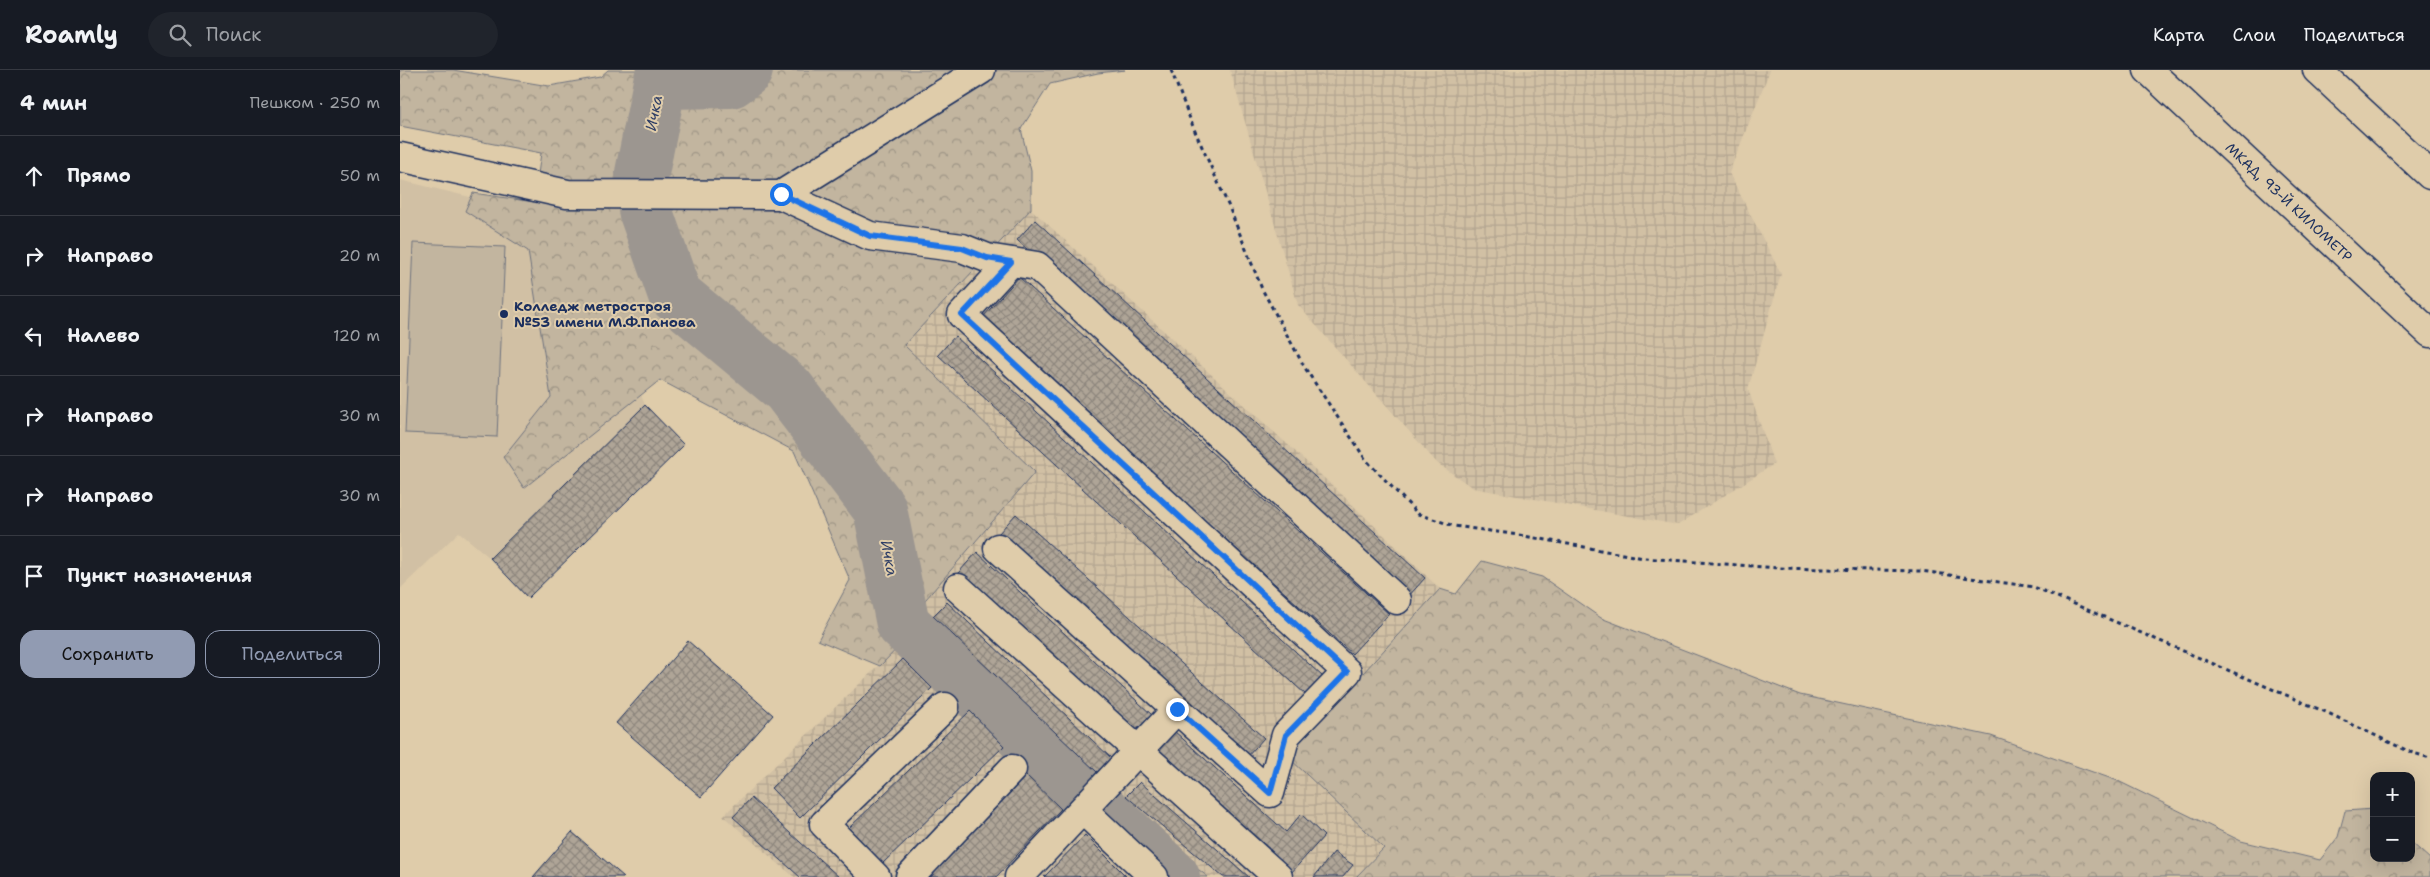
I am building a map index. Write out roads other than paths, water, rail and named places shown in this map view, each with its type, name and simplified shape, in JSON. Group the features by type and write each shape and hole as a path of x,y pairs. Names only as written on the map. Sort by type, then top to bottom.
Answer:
{"main road":[{"path":"781,194 981,70"},
{"name":"МКАД, 93-Й КИЛОМЕТР","path":"2148,70 2430,333"},
{"path":"2318,70 2430,175"},
{"path":"400,156 567,194 781,194 870,236 962,248 987,258 1037,266 1398,600"},
{"path":"998,548 1270,793 1286,735 1347,672 962,315 1011,262"},
{"path":"958,588 1137,752 1278,877"},
{"path":"876,877 824,824 945,707"},
{"path":"1019,877 1177,709"},
{"path":"910,877 1012,769"},
{"path":"1082,810 1154,877"}],"waterway":[{"name":"Ичка","path":"642,173 660,82 731,81 746,70"},
{"name":"Ичка","path":"645,210 675,295 788,389 880,509 903,624 1173,877"}],"place":[{"name":"Колледж метростроя №53 имени М.Ф.Панова","path":"504,314"}]}
